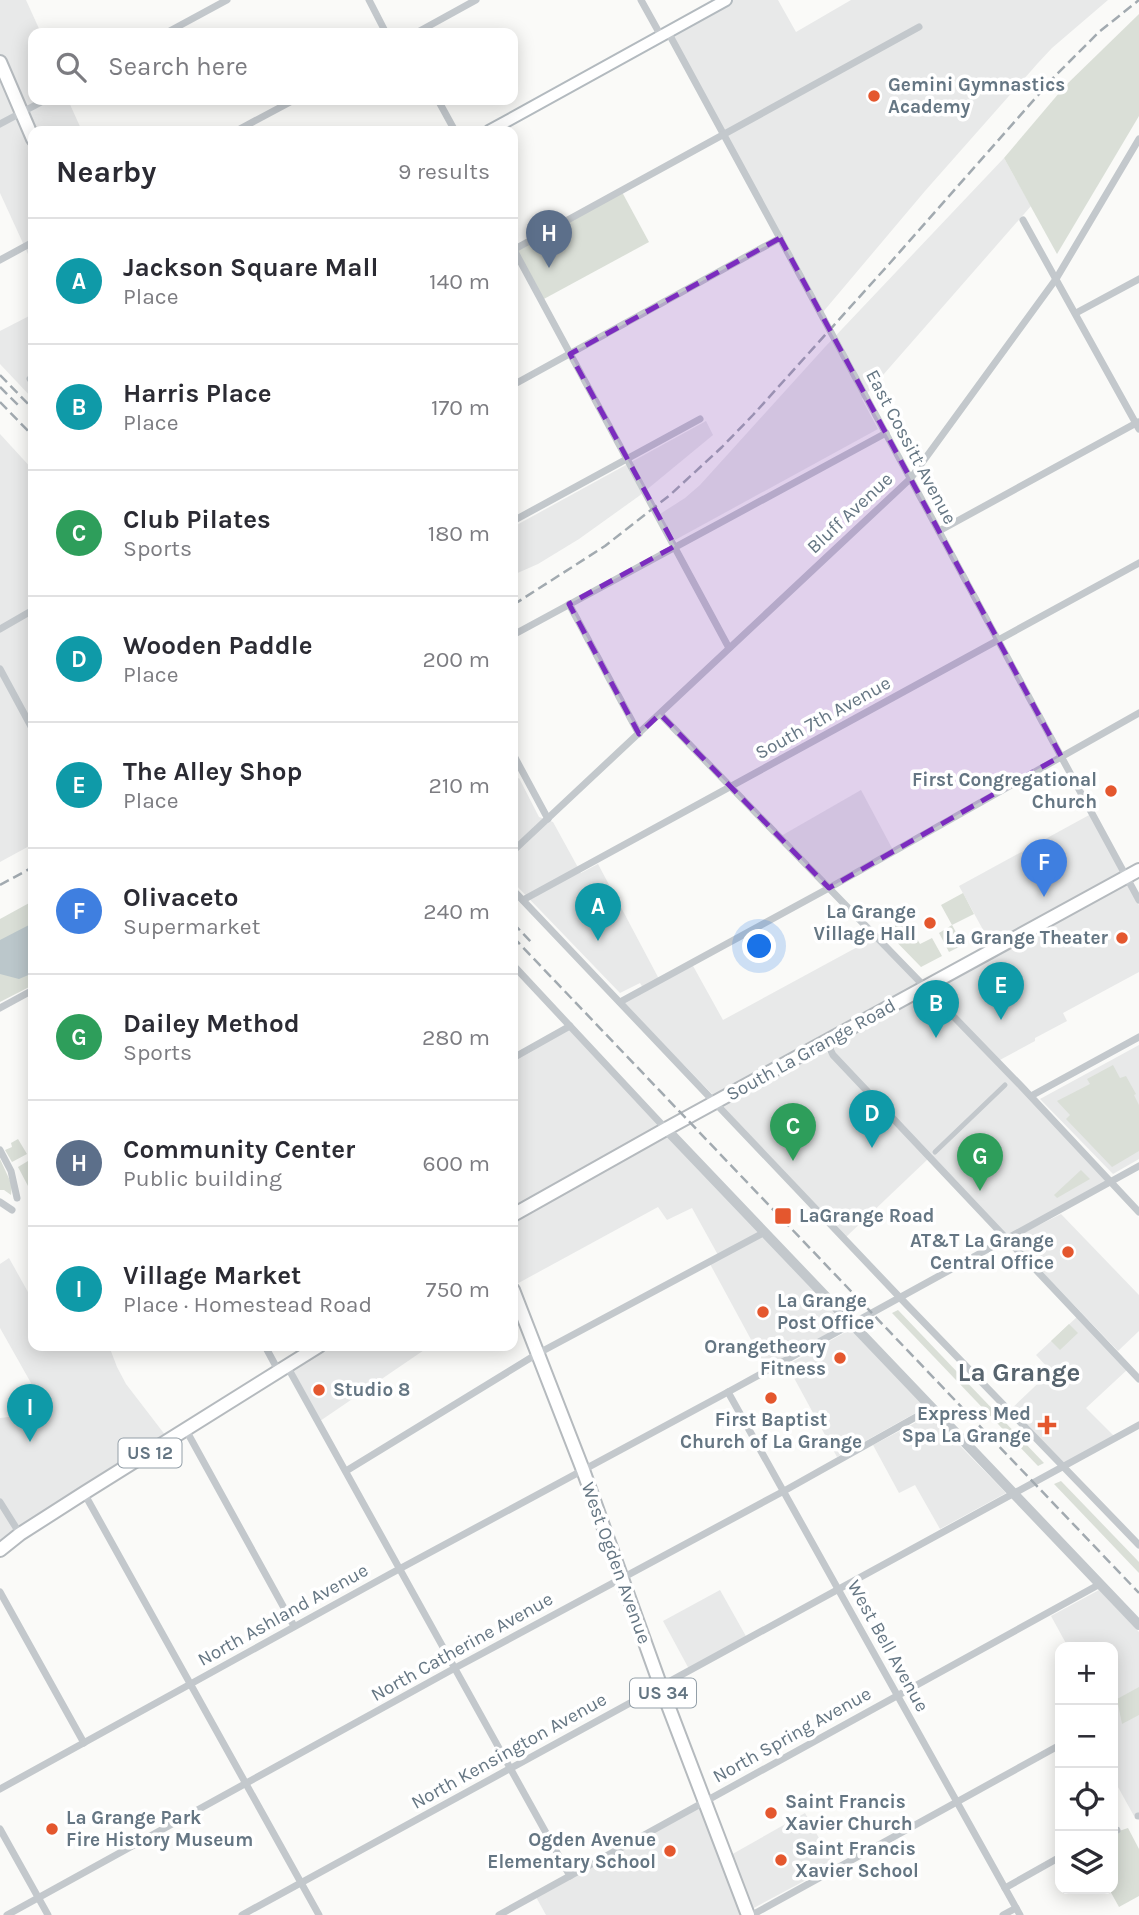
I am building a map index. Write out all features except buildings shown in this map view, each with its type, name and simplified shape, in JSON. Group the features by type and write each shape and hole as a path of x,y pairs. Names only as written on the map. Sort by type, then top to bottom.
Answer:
{"main road":[{"path":"498,126 726,0"},
{"path":"0,62 28,127"},
{"name":"South La Grange Road","path":"518,1212 1139,870"},
{"name":"West Ogden Avenue","path":"518,1303 750,1915"},
{"name":"US 12","path":"0,1550 84,1493 311,1351"}],"street":[{"path":"175,28 227,0"},
{"path":"369,0 383,28"},
{"path":"425,28 476,0"},
{"name":"East Cossitt Avenue","path":"641,0 724,134 1139,900"},
{"path":"518,246 919,27"},
{"path":"0,124 35,105"},
{"path":"245,126 285,105"},
{"path":"441,105 452,126"},
{"name":"Bluff Avenue","path":"518,846 911,478 1056,279 1139,139"},
{"path":"939,531 1138,424 1023,220"},
{"path":"518,383 780,238"},
{"path":"0,260 28,245"},
{"path":"518,258 729,648"},
{"path":"1076,313 1139,279"},
{"path":"518,518 700,419"},
{"path":"518,632 886,433"},
{"name":"South 7th Avenue","path":"523,900 1139,563"},
{"path":"569,604 639,734"},
{"path":"0,629 28,613"},
{"path":"0,669 28,721"},
{"path":"620,1002 1139,713"},
{"path":"660,714 1031,1096 1139,1212"},
{"path":"518,763 548,818"},
{"path":"518,895 1139,1545"},
{"path":"518,970 1139,1625"},
{"path":"0,1008 28,993"},
{"path":"518,1055 570,1026"},
{"path":"833,1037 830,1049 833,1055 1139,1378"},
{"path":"1031,1096 1139,1037"},
{"path":"935,1152 1005,1086"},
{"path":"0,1150 11,1171 18,1198"},
{"name":"North Ashland Avenue","path":"0,1789 1139,1166"},
{"path":"0,1202 12,1210"},
{"path":"346,1471 537,1354 765,1233"},
{"path":"269,1351 283,1369 346,1471 570,1876"},
{"name":"West Bell Avenue","path":"728,1392 1018,1911"},
{"name":"North Catherine Avenue","path":"7,1915 932,1408"},
{"name":"North Kensington Avenue","path":"242,1915 1139,1424"},
{"path":"186,1430 294,1626"},
{"path":"84,1493 319,1915"},
{"path":"0,1502 20,1534"},
{"name":"North Spring Avenue","path":"499,1915 1100,1584"},
{"path":"0,1592 84,1743"},
{"path":"750,1915 1055,1748"},
{"path":"0,1829 48,1915"},
{"path":"1005,1888 1055,1860"},
{"path":"1003,1915 1018,1911"}],"highlighted area":[{"path":"780,238 1061,756 829,888 660,714 639,734 569,604 675,546 570,354"}],"shaded area":[{"path":"0,0 26,0 39,28 28,28 28,105 70,105 80,126 28,126 28,254 0,193"},
{"path":"721,0 778,0 796,32 851,0 1108,0 1038,63 823,312 669,29"},
{"path":"1139,14 1139,116 1057,254 1004,158 1065,86"},
{"path":"1004,158 1031,206 862,399 878,429 675,540 660,514 700,485 825,347"},
{"path":"622,192 649,242 542,300 518,256 518,248"},
{"path":"28,317 28,394 0,364 0,331"},
{"path":"706,421 713,435 639,496 579,539 518,573 518,524"},
{"path":"0,434 28,465 28,847 0,862"},
{"path":"518,779 539,817 553,822 581,873 598,864 659,979 643,988 640,983 620,993 518,887"},
{"path":"861,790 893,850 829,885 781,836"},
{"path":"1091,814 1123,876 993,948 959,886"},
{"path":"1125,879 1139,905 1139,972 1063,1013 1067,1021 1035,1038 1035,1041 998,1061 927,988"},
{"path":"963,893 974,914 952,925 941,905"},
{"path":"28,904 28,988 0,1002 0,919"},
{"path":"905,918 920,944 932,938 942,956 921,967 884,929"},
{"path":"952,925 963,945 949,952 939,933"},
{"path":"28,926 28,975 19,979 0,974 0,940"},
{"path":"874,938 920,986 716,1098 623,1002 692,964 723,1020"},
{"path":"924,990 1109,1181 1007,1236 829,1048 834,1038"},
{"path":"569,1027 664,1128 518,1209 518,1056"},
{"path":"1139,1045 1139,1159 1113,1174 1040,1099"},
{"path":"822,1047 928,1159 846,1237 720,1103"},
{"path":"1113,1065 1120,1078 1126,1076 1136,1094 1134,1095 1139,1105 1139,1151 1112,1167 1066,1119 1070,1115 1057,1101 1090,1084 1087,1079"},
{"path":"666,1131 759,1233 718,1255 692,1208 667,1220 658,1207 518,1283 518,1214"},
{"path":"18,1139 27,1154 12,1162 5,1150 12,1147 11,1143"},
{"path":"0,1159 12,1185 11,1195 0,1190"},
{"path":"28,1161 28,1186 18,1167"},
{"path":"1081,1170 1090,1179 1057,1198 1054,1195"},
{"path":"1061,1214 1139,1295 1139,1331 1118,1351 1011,1239"},
{"path":"764,1235 848,1323 767,1369 710,1264"},
{"path":"9,1258 28,1292 28,1351 111,1351 126,1384 169,1440 0,1547 0,1418 17,1416 25,1405 31,1383 0,1328 0,1264"},
{"path":"898,1310 1044,1463 1038,1466 892,1313"},
{"path":"1078,1316 1128,1369 1086,1408 1114,1436 1063,1464 1010,1410 1051,1371 1036,1355"},
{"path":"1069,1324 1078,1333 1060,1350 1051,1341"},
{"path":"851,1329 926,1407 837,1457 787,1365"},
{"path":"314,1351 423,1351 320,1421 290,1367"},
{"path":"930,1415 1006,1493 940,1529 915,1485 899,1493 873,1445"},
{"path":"1061,1481 1139,1562 1139,1573 1054,1484"},
{"path":"720,1590 747,1638 689,1669 663,1621"},
{"path":"1099,1590 1139,1632 1139,1813 1134,1816 1118,1787 1118,1642 1065,1642 1051,1616"},
{"path":"1139,1687 1139,1715 1122,1724 1118,1698"},
{"name":"Ogden Avenue Elementary School","path":"703,1805 746,1915 546,1915 536,1897"},
{"name":"Saint Francis Xavier School","path":"805,1813 834,1865 750,1910 729,1856"},
{"path":"1128,1828 1139,1849 1139,1896 1119,1907 1112,1894 1118,1894 1118,1831"}],"railway":[{"path":"518,602 605,546 670,495 722,447 890,263 1055,76 1099,32 1139,0"},
{"path":"0,375 28,404"},
{"path":"0,387 19,406"},
{"path":"0,402 28,431"},
{"path":"0,885 28,870"},
{"path":"518,928 532,943"},
{"path":"518,942 1139,1593"}],"place":[{"name":"Gemini Gymnastics Academy","path":"874,96"},
{"name":"Community Center","path":"549,268"},
{"name":"First Congregational Church","path":"1111,791"},
{"name":"Olivaceto","path":"1044,897"},
{"name":"La Grange Village Hall","path":"930,923"},
{"name":"La Grange Theater","path":"1122,938"},
{"name":"Jackson Square Mall","path":"598,941"},
{"name":"The Alley Shop","path":"1001,1020"},
{"name":"Harris Place","path":"936,1038"},
{"name":"Wooden Paddle","path":"872,1148"},
{"name":"Club Pilates","path":"793,1161"},
{"name":"Dailey Method","path":"980,1191"},
{"name":"LaGrange Road","path":"783,1216"},
{"name":"AT&T La Grange Central Office","path":"1068,1252"},
{"name":"La Grange Post Office","path":"763,1312"},
{"name":"Orangetheory Fitness","path":"840,1358"},
{"name":"Studio 8","path":"319,1390"},
{"name":"First Baptist Church of La Grange","path":"771,1398"},
{"name":"Express Med Spa La Grange","path":"1047,1425"},
{"name":"Village Market","path":"30,1442"},
{"name":"Saint Francis Xavier Church","path":"771,1813"},
{"name":"La Grange Park Fire History Museum","path":"52,1829"},
{"name":"Ogden Avenue Elementary School","path":"670,1851"},
{"name":"Saint Francis Xavier School","path":"781,1860"}],"district":[{"name":"La Grange","path":"1019,1372"}]}
